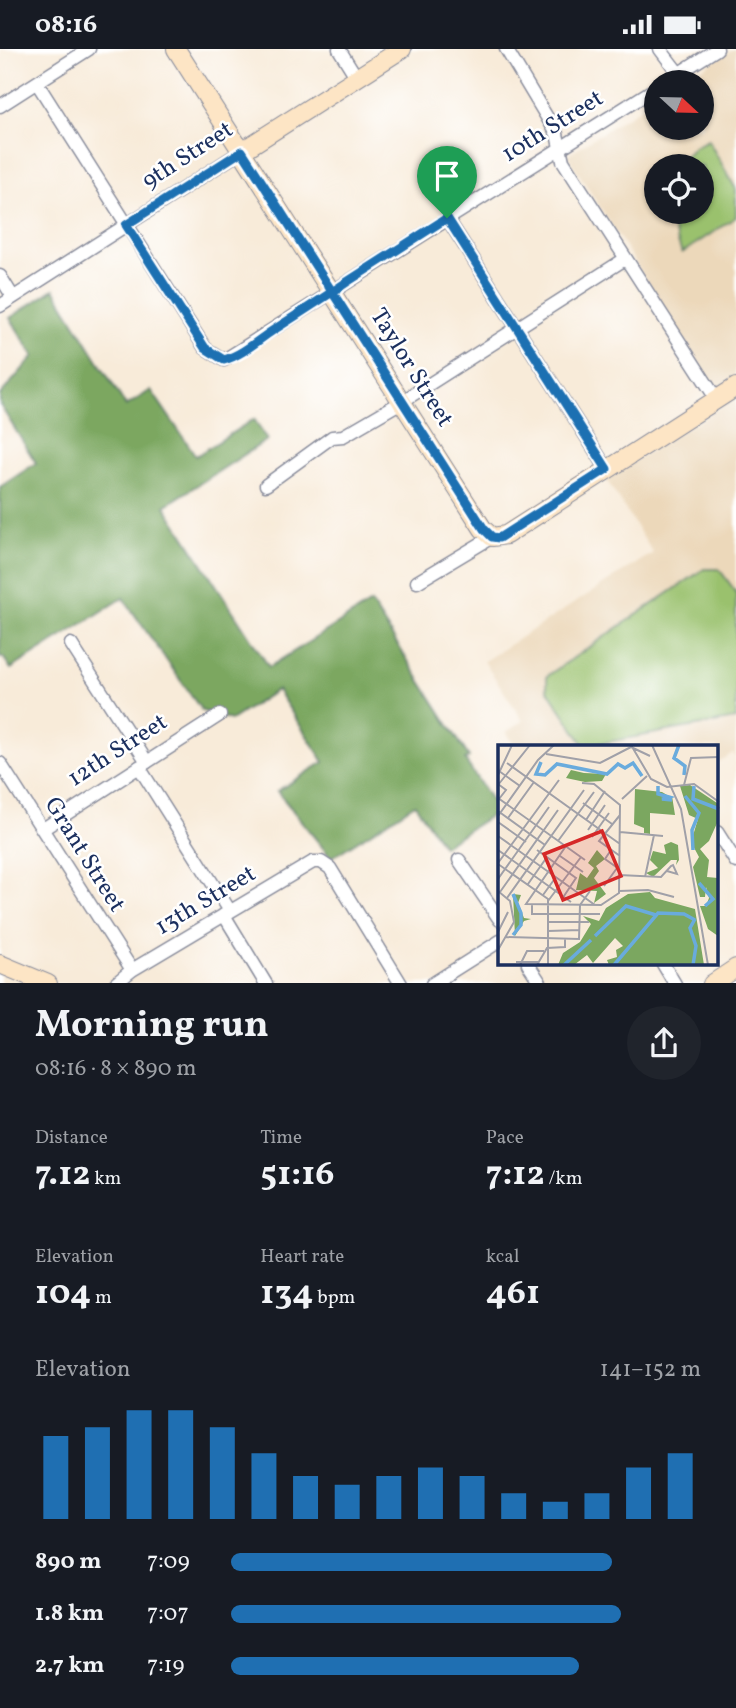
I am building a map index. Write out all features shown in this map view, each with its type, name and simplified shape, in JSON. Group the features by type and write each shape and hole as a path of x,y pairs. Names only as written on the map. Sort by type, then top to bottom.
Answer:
{"street":[{"path":"0,106 89,49"},
{"name":"Taylor Street","path":"176,49 334,291 484,529 492,537"},
{"path":"339,49 357,78"},
{"name":"9th Street","path":"0,306 402,49"},
{"path":"506,49 557,134 563,161 717,400"},
{"path":"660,49 676,70"},
{"path":"685,70 717,49"},
{"path":"37,83 126,225"},
{"name":"10th Street","path":"126,225 205,348 224,360 644,96"},
{"path":"447,218 607,469"},
{"path":"266,485 332,437 343,436 403,401 625,259"},
{"path":"0,276 13,297"},
{"path":"417,582 492,537 504,537 736,387"},
{"path":"71,644 266,983"},
{"name":"12th Street","path":"43,829 220,715"},
{"name":"Grant Street","path":"0,763 132,970"},
{"path":"718,834 736,862"},
{"path":"459,860 498,917"},
{"name":"13th Street","path":"115,983 132,970 313,862 321,862 330,868 401,983"},
{"path":"432,983 498,942"},
{"path":"0,964 20,978 48,983"},
{"path":"529,966 541,983"},
{"path":"664,966 675,983"},
{"path":"712,983 736,968"}],"shaded area":[{"path":"736,49 736,757 733,753 718,762 718,745 514,745 506,732 523,721 484,661 653,553 606,479 725,404 567,155 644,106 644,140 714,140 714,70 700,70"}],"green space":[{"path":"708,140 736,189 736,217 682,253 671,224 714,224 714,154 687,154"},
{"path":"54,289 126,406 151,390 196,456 254,419 267,440 165,506 269,667 371,603 469,757 465,760 498,811 443,846 415,804 331,858 277,791 324,762 277,690 231,720 202,711 123,598 11,669 3,657 0,658 0,487 36,463 0,405 0,395 34,356 10,318"},
{"path":"704,569 719,569 736,592 736,719 584,745 547,689 547,676"}],"route":[{"path":"447,218 347,282 334,291 322,299 236,355 224,360 205,348 126,225 242,151 334,291 484,529 492,537 499,538 607,469 447,218"}]}
